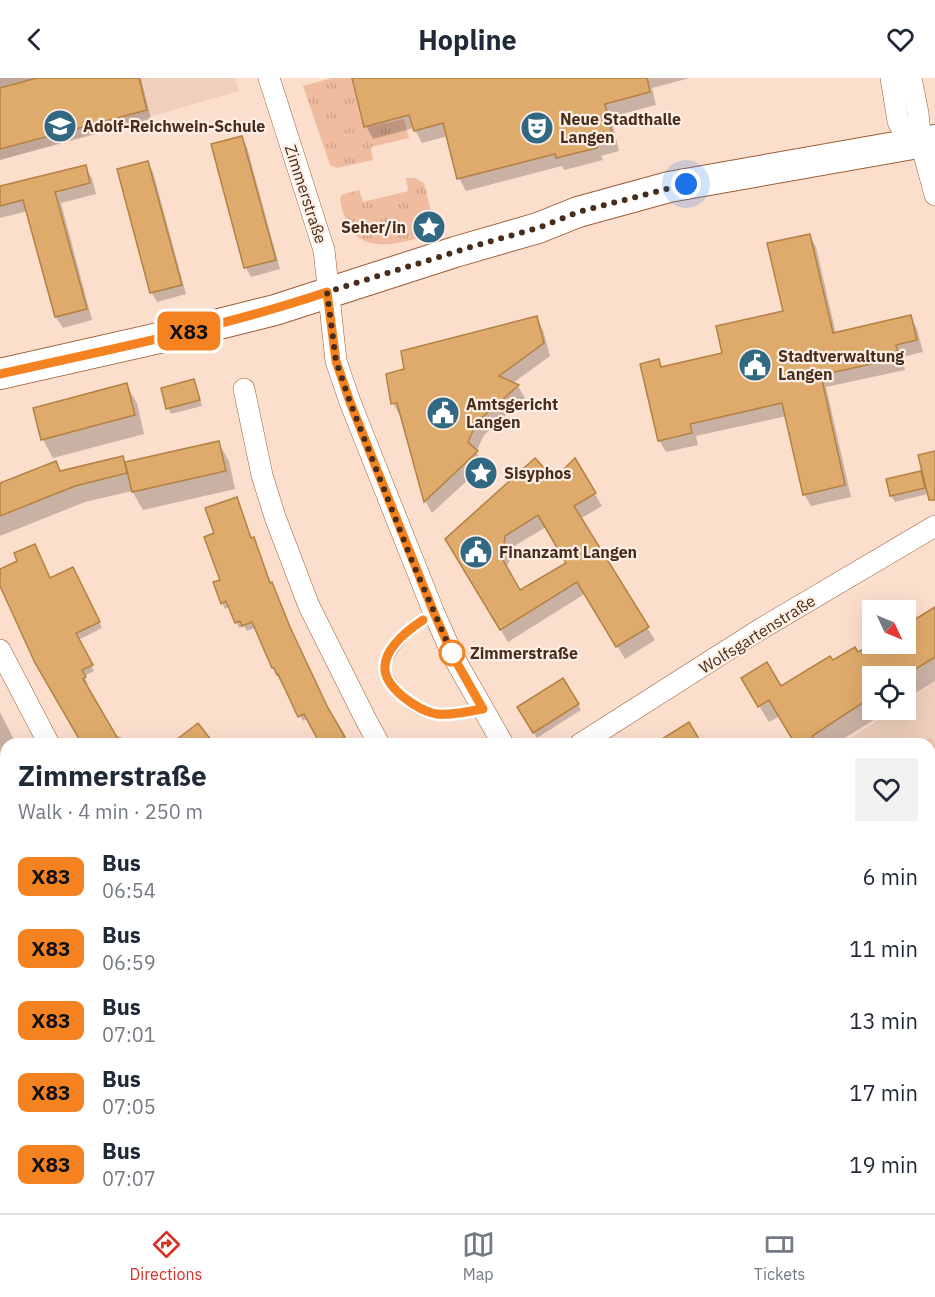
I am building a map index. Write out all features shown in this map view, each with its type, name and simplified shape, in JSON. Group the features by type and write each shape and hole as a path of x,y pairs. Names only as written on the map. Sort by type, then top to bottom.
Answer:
{"main road":[{"path":"0,374 275,310 474,246 538,228 578,212 669,187 922,143"}],"street":[{"name":"Zimmerstraße","path":"269,78 323,245 336,361 350,402 453,656 500,738"},
{"path":"891,78 898,121 922,143"},
{"path":"911,78 922,143 935,195"},
{"path":"244,389 262,475 275,517 309,606 364,718 376,738"},
{"name":"Wolfsgartenstraße","path":"589,738 759,630 935,526"},
{"path":"0,650 46,738"}],"lane":[{"path":"434,613 412,627 392,650 384,668 388,679 394,688 410,702 435,714 483,709"}],"shaded area":[{"name":"Adolf-Reichwein-Schule","path":"0,78 235,78 239,91 0,160"},
{"path":"935,681 935,738 850,738 878,720 916,720 916,694"}],"green space":[{"path":"332,78 352,78 372,126 404,119 409,138 371,147 373,160 337,168 330,165 303,86"},
{"path":"406,178 415,178 424,183 435,227 434,233 398,243 374,244 354,233 343,212 341,195 359,190 363,202 408,191"}],"building":[{"name":"Adolf-Reichwein-Schule","path":"37,78 139,78 147,110 0,149 0,88"},
{"name":"Neue Stadthalle Langen","path":"352,78 647,78 650,92 605,104 613,138 595,143 597,148 556,158 555,154 457,179 443,123 414,131 409,115 364,127"},
{"path":"242,136 276,260 244,268 211,144"},
{"path":"148,161 182,285 150,293 117,169"},
{"path":"86,165 90,183 55,192 87,309 55,317 23,200 0,206 0,186"},
{"name":"Stadtverwaltung Langen","path":"810,234 833,333 911,315 917,340 896,345 899,358 821,375 845,485 803,495 782,403 690,424 692,433 658,441 640,364 659,359 661,367 722,353 716,326 783,311 767,243"},
{"name":"Amtsgericht Langen","path":"537,316 544,343 499,376 519,385 477,422 468,442 478,451 424,502 397,403 391,404 386,374 404,369 401,351"},
{"path":"194,379 200,400 166,409 161,388"},
{"path":"127,383 135,415 41,440 33,408"},
{"path":"219,441 226,471 132,492 125,462"},
{"path":"935,451 935,500 929,500 918,455"},
{"path":"123,456 127,473 75,486 0,516 0,483 56,461 60,471"},
{"name":"Finanzamt Langen","path":"535,458 554,479 575,458 596,493 574,506 649,627 616,647 577,582 500,630 445,539","holes":["538,515 566,563 520,590 499,553 504,546 505,536"]},
{"path":"921,471 925,488 890,496 886,479"},
{"path":"237,497 270,583 272,582 290,627 328,708 345,737 317,738 304,714 298,717 278,674 272,668 252,622 242,626 240,621 235,623 226,601 221,604 213,582 220,580 204,537 214,533 205,508"},
{"path":"35,544 50,578 73,567 100,622 76,633 93,665 82,670 86,677 83,679 117,738 79,738 35,663 0,586 0,569 17,561 14,553"},
{"path":"935,607 935,657 916,669 916,666 862,666 862,703 812,736 813,738 791,738 769,700 758,707 741,678 767,662 781,686 830,656 833,660 855,647 858,652 862,650 862,654 916,654 916,619"},
{"path":"563,678 579,704 533,733 517,707"},
{"path":"689,722 698,738 664,738"},
{"path":"198,723 209,738 179,738"}],"bus line":[{"name":"X83","path":"0,374 275,310 327,292 336,361 350,402 434,613 453,656 483,709 435,714 410,702 394,688 384,668 387,658 412,627 423,620"}],"place":[{"name":"Adolf-Reichwein-Schule","path":"60,126"},
{"name":"Neue Stadthalle Langen","path":"537,128"},
{"name":"Seher/in","path":"429,227"},
{"name":"Stadtverwaltung Langen","path":"755,365"},
{"name":"Amtsgericht Langen","path":"443,413"},
{"name":"Sisyphos","path":"481,473"},
{"name":"Finanzamt Langen","path":"476,552"},
{"name":"Zimmerstraße","path":"452,653"}],"route":[{"path":"452,653 453,656 412,561 350,402 336,361 327,292 538,228 578,212 686,184"}]}
